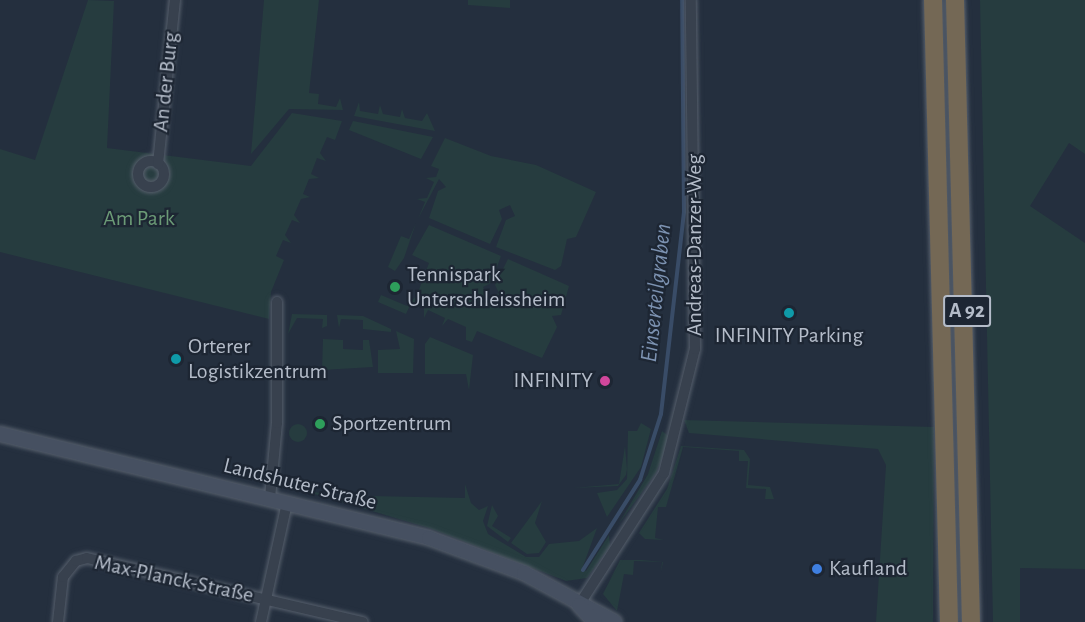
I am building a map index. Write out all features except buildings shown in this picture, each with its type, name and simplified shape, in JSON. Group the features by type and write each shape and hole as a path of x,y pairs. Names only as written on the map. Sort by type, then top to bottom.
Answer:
{"highway":[{"name":"A 92","path":"933,0 949,622"},
{"name":"A 92","path":"955,0 968,361 971,622"}],"main road":[{"name":"Landshuter Straße","path":"0,434 270,498 472,552 615,622"},
{"name":"Landshuter Straße","path":"579,605 594,622"}],"street":[{"name":"An der Burg","path":"158,164 175,0"},
{"name":"Andreas-Danzer-Weg","path":"579,605 664,473 695,349 691,0"},
{"path":"270,498 277,423 277,302"},
{"path":"261,622 287,503"},
{"name":"Max-Planck-Straße","path":"58,622 68,568 87,558 363,622"}],"green space":[{"name":"Am Park","path":"88,0 114,1 107,148 251,166 292,113 342,121 335,140 327,137 320,153 326,161 317,158 311,174 319,178 309,179 303,194 310,197 301,199 294,215 300,223 292,220 285,235 291,243 283,240 276,256 284,260 271,292 269,319 0,252 0,149 35,160"},
{"path":"264,0 319,0 309,93 319,94 318,104 336,107 340,98 343,110 289,109 251,154"},
{"path":"468,0 510,0 510,8 468,5"},
{"path":"980,0 1085,0 1085,154 1069,143 1030,206 1085,243 1085,569 1020,568 1020,622 993,622"},
{"path":"359,102 360,111 378,114 380,105 383,114 400,117 402,109 405,118 422,121 427,113 435,131 354,116"},
{"path":"353,121 433,137 421,159 349,130"},
{"path":"445,138 491,156 536,165 596,192 576,237 567,239 561,266 555,270 496,247 506,220 515,216 510,205 499,210 502,219 490,244 429,218 438,191 446,187 439,179 418,219 425,202 417,199 427,198 434,182 426,178 436,177 439,169 431,166"},
{"path":"416,223 404,258 395,271 388,267 401,236 409,239"},
{"path":"429,225 501,256 491,283 483,287 488,297 499,293 495,285 508,259 569,286 561,315 552,316 557,327 542,358 477,331 472,342 466,340 466,327 448,319 442,326 445,318 428,310 424,318 424,308 411,303 406,314 378,302 381,295 407,306 417,295 429,263 412,255"},
{"path":"292,314 327,315 327,326 322,328 323,319 297,318 288,334"},
{"path":"337,315 363,316 391,329 391,332 363,329 363,320 341,319 339,328"},
{"path":"396,331 414,339 413,373 378,373 378,350 400,349"},
{"path":"430,337 473,355 469,390 466,374 425,374 425,344"},
{"path":"323,339 343,340 343,349 363,350 363,340 369,340 373,367 322,370"},
{"path":"684,420 934,427 933,622 876,622 886,465 878,449 689,433"},
{"path":"641,423 651,429 641,467 607,517 597,493 617,490 627,479 628,431 637,431"},
{"path":"298,424 304,427 307,433 304,439 298,442 292,439 289,433 292,427"},
{"path":"662,431 670,437 656,473 618,525 648,474"},
{"path":"625,446 626,475 618,486 573,488 619,484"},
{"path":"681,446 744,450 750,459 748,485 770,487 774,499 765,499 766,489 746,488 748,461 739,461 739,451 683,447 666,507 658,507 655,538 664,540 645,539 639,533 667,489"},
{"path":"465,484 471,503 479,510 488,506 483,521 488,534 526,557 539,557 549,544 579,541 597,528 582,569 586,571 609,535 610,546 587,578 566,581 429,528 298,489 370,502 371,496 465,498"},
{"path":"542,501 535,523 546,542 539,553 527,554 511,543"},
{"path":"492,505 498,516 492,526 511,538 508,542 487,526"},
{"path":"620,560 663,562 661,572 662,562 634,561 633,575 624,574 617,611 603,594"}],"waterway":[{"name":"Einserteilgraben","path":"583,570 640,480 661,414 684,212 682,0"}],"place":[{"name":"Tennispark Unterschleissheim","path":"395,287"},
{"name":"INFINITY Parking","path":"789,313"},
{"name":"Orterer Logistikzentrum","path":"176,359"},
{"name":"INFINITY","path":"605,381"},
{"name":"Sportzentrum","path":"320,424"},
{"name":"Kaufland","path":"817,569"}]}
